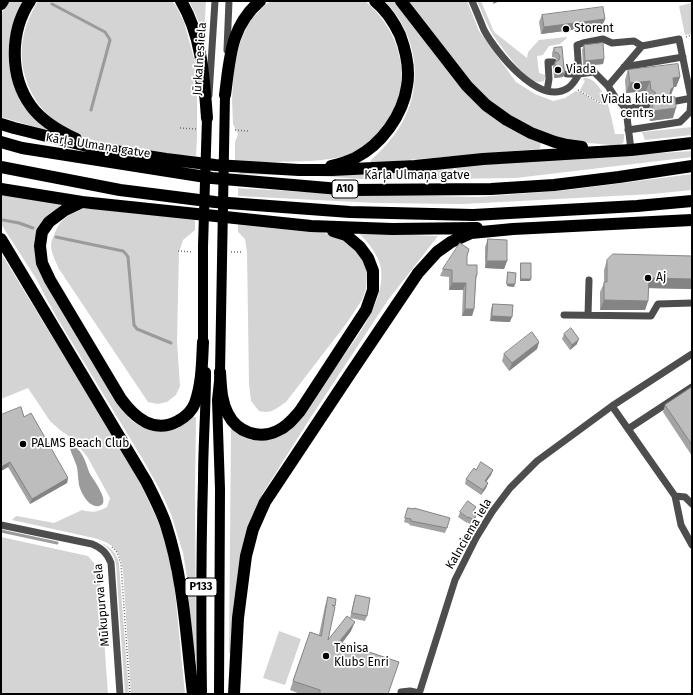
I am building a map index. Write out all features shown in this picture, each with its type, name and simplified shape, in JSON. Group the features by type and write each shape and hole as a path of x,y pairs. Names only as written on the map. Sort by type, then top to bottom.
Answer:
{"highway":[{"path":"30,1 19,23 15,41 16,66 22,89 31,106 37,113 52,125 95,148"},
{"path":"181,1 189,18 199,49 204,80 207,118"},
{"path":"225,95 236,34 248,12 260,1"},
{"path":"299,170 340,164 362,154 382,136 392,124 402,106 406,96 408,80 405,51 398,30 385,11 375,1"},
{"path":"401,1 467,86 496,113 525,130 554,142 613,151"},
{"path":"1,124 95,148 166,159 215,165 299,170 365,169 416,166 631,150 692,143"},
{"name":"Kārļa Ulmaņa gatve","path":"1,142 30,149 212,178 351,190 491,189 619,177 692,166"},
{"path":"671,146 692,146"},
{"name":"A10","path":"1,167 120,190 215,202 350,212 473,215 692,202"},
{"path":"1,189 82,202 311,226 392,229 513,229"},
{"path":"82,202 65,210 49,222 42,232 40,246 42,263 50,280 121,399 131,411 140,419 148,423 166,426 174,423 187,414 194,405 200,383 203,342"},
{"path":"234,694 238,618 246,556 253,529 265,502 418,273 437,252 451,242 471,233 513,229 688,220"},
{"path":"220,372 224,406 232,421 249,433 260,435 278,431 287,425 300,411 366,310 373,290 373,270 368,258 360,246 346,235 311,226"},
{"path":"1,239 146,481 166,523 181,587 193,694"}],"main road":[{"name":"P133","path":"219,694 220,489 217,400 220,372 225,95"},
{"name":"P133","path":"202,694 201,590 206,390 203,342 203,246 207,118"}],"street":[{"name":"Jūrkalnes iela","path":"207,118 211,82 215,1"},
{"path":"225,95 229,1"},
{"path":"472,1 484,30 502,55 524,79 547,92 564,90 572,85 579,74 577,45 603,39 612,43 634,41 642,46"},
{"path":"608,86 642,46 679,39 691,98 690,112 680,122 628,130"},
{"path":"624,66 683,57"},
{"path":"547,92 549,79 548,62 553,62"},
{"path":"567,74 594,72 608,86 615,97 626,109 631,150"},
{"path":"670,102 691,98"},
{"path":"626,109 648,105"},
{"path":"588,315 589,280"},
{"path":"564,315 651,316 658,304 692,303"},
{"name":"Kalnciema iela","path":"419,694 455,580 476,538 492,512 510,488 537,461 612,406 692,354"},
{"path":"628,429 692,386"},
{"path":"612,406 675,496 681,525 692,545"},
{"path":"675,496 689,498 692,504"},
{"name":"Mūkupurva iela","path":"1,525 92,544 99,547 106,553 111,563 120,694"},
{"path":"401,694 401,692 406,691 419,694"}],"path":[{"path":"572,85 600,103 615,97"},
{"path":"180,128 196,129"},
{"path":"233,130 248,131"},
{"path":"178,251 194,252"},
{"path":"231,252 243,252"}],"shaded area":[{"path":"8,1 23,1 16,16 10,36 9,54 46,129 45,130 1,117 1,15"},
{"path":"38,1 172,1 184,22 196,66 196,156 182,156 113,146 90,139 70,130 51,118 36,101 23,69 22,49 25,29"},
{"path":"189,1 206,1 204,36 196,15"},
{"path":"271,1 365,1 384,22 391,34 397,47 402,74 401,88 396,106 380,130 355,152 340,157 311,161 235,162 235,142 238,134 233,124 232,99 234,66 240,43 249,22 265,5"},
{"path":"385,1 395,1 504,125 526,137 541,142 540,148 372,163 371,160 393,137 399,128 407,112 415,79 411,45 405,29"},
{"path":"408,1 467,1 479,31 516,82 535,94 553,101 565,98 576,91 579,91 600,104 607,101 615,134 624,134 623,143 619,145 611,145 567,141 526,125 493,104 474,86"},
{"path":"477,1 481,1 494,32 527,58 528,52 539,40 567,38 560,44 549,46 543,55 537,56 539,73 545,75 544,81 539,82 533,80 520,70 493,35"},
{"path":"691,3 692,34 685,35 679,6"},
{"path":"584,78 588,78 595,82 606,100 600,102 580,90 585,81 583,80"},
{"path":"692,127 692,135 645,140 642,132"},
{"path":"692,151 692,157 516,178 361,179 319,176 239,174 240,171 352,175 429,168"},
{"path":"692,174 692,190 652,194 463,204 376,203 238,196 238,188 338,194 478,197 568,190"},
{"path":"1,194 60,203 60,206 50,215 36,248 122,409 128,417 133,422 150,429 157,431 170,431 182,426 192,417 196,417 196,657 193,658 187,577 183,553 171,514 160,490 142,458 59,321 37,280 1,224"},
{"path":"83,209 195,219 195,230 183,240 179,252 177,342 180,386 176,395 167,402 158,404 148,402 59,269 55,260 51,244 57,228 63,220 73,213"},
{"path":"238,222 316,231 344,239 351,244 365,262 367,274 366,289 362,300 346,324 286,402 267,412 259,411 251,401 249,384 247,252 245,239 238,232"},
{"path":"359,233 438,236 388,300 263,493 251,520 232,654 229,653 231,429 246,438 257,441 272,439 287,432 295,425 357,337 373,309 381,282 381,269 378,258 372,248"},
{"path":"1,253 136,474 157,519 166,544 174,582 185,694 131,694 123,571 120,557 115,548 94,538 12,520 17,516 54,523 82,510 92,512 104,509 107,507 110,498 88,458 74,440 50,421 28,388 1,399"},
{"path":"73,446 80,451 90,474 103,496 104,501 99,506 92,505 82,492 79,485 77,467 70,449"},
{"path":"1,537 88,556 99,569 108,694 1,694"},
{"path":"101,543 108,546 113,551 119,564 129,694 125,694 116,564 111,552"},
{"path":"279,631 301,639 285,685 263,678"}],"building":[{"path":"603,7 605,19 544,27 542,15"},
{"path":"603,43 604,59 585,61 584,45"},
{"path":"562,47 565,73 556,73 555,62 559,60 560,57 558,53 554,52 554,48"},
{"path":"678,64 680,77 673,78 674,87 671,89 670,93 671,96 675,97 676,108 653,111 652,100 655,99 656,95 655,92 651,90 650,81 630,83 628,70"},
{"path":"488,239 507,240 507,261 487,261"},
{"path":"460,243 469,249 467,265 477,265 474,309 465,309 466,283 452,283 452,270 443,269"},
{"name":"Aj","path":"613,254 692,256 692,279 649,278 648,301 604,300 604,282 607,282 607,260"},
{"path":"521,263 531,263 531,279 521,279"},
{"path":"508,272 516,273 515,284 507,284"},
{"path":"493,304 513,305 512,317 492,316"},
{"path":"571,328 579,339 572,345 564,334"},
{"path":"532,332 539,342 512,363 504,354"},
{"path":"692,387 692,445 665,405"},
{"name":"PALMS Beach Club","path":"21,407 24,417 31,413 68,478 32,499 10,462 1,467 1,415"},
{"path":"481,462 493,470 485,481 488,483 483,490 466,479 474,468 476,470"},
{"path":"468,501 476,507 473,511 477,514 473,520 460,512"},
{"path":"408,508 414,508 450,518 447,528 411,521 411,519 405,518"},
{"path":"356,595 370,598 367,616 352,613"},
{"name":"Tenisa Klubs Enri","path":"328,597 336,599 335,606 332,605 335,607 328,640 347,616 355,622 339,642 399,662 388,694 320,694 320,690 293,681 310,632 321,636"}],"waterway":[{"path":"52,4 105,32 110,40 91,110"},
{"path":"3,220 19,223 33,228"},
{"path":"56,237 123,251 128,257 134,325 137,329 171,343"},
{"path":"1,531 57,543"}],"tunnel":[{"path":"555,61 563,61 567,74"}],"place":[{"name":"Storent","path":"566,29"},
{"name":"Viada","path":"558,70"},
{"name":"Viada klientu centrs","path":"637,86"},
{"name":"Aj","path":"648,278"},
{"name":"PALMS Beach Club","path":"23,444"},
{"name":"Tenisa Klubs Enri","path":"326,656"}]}
